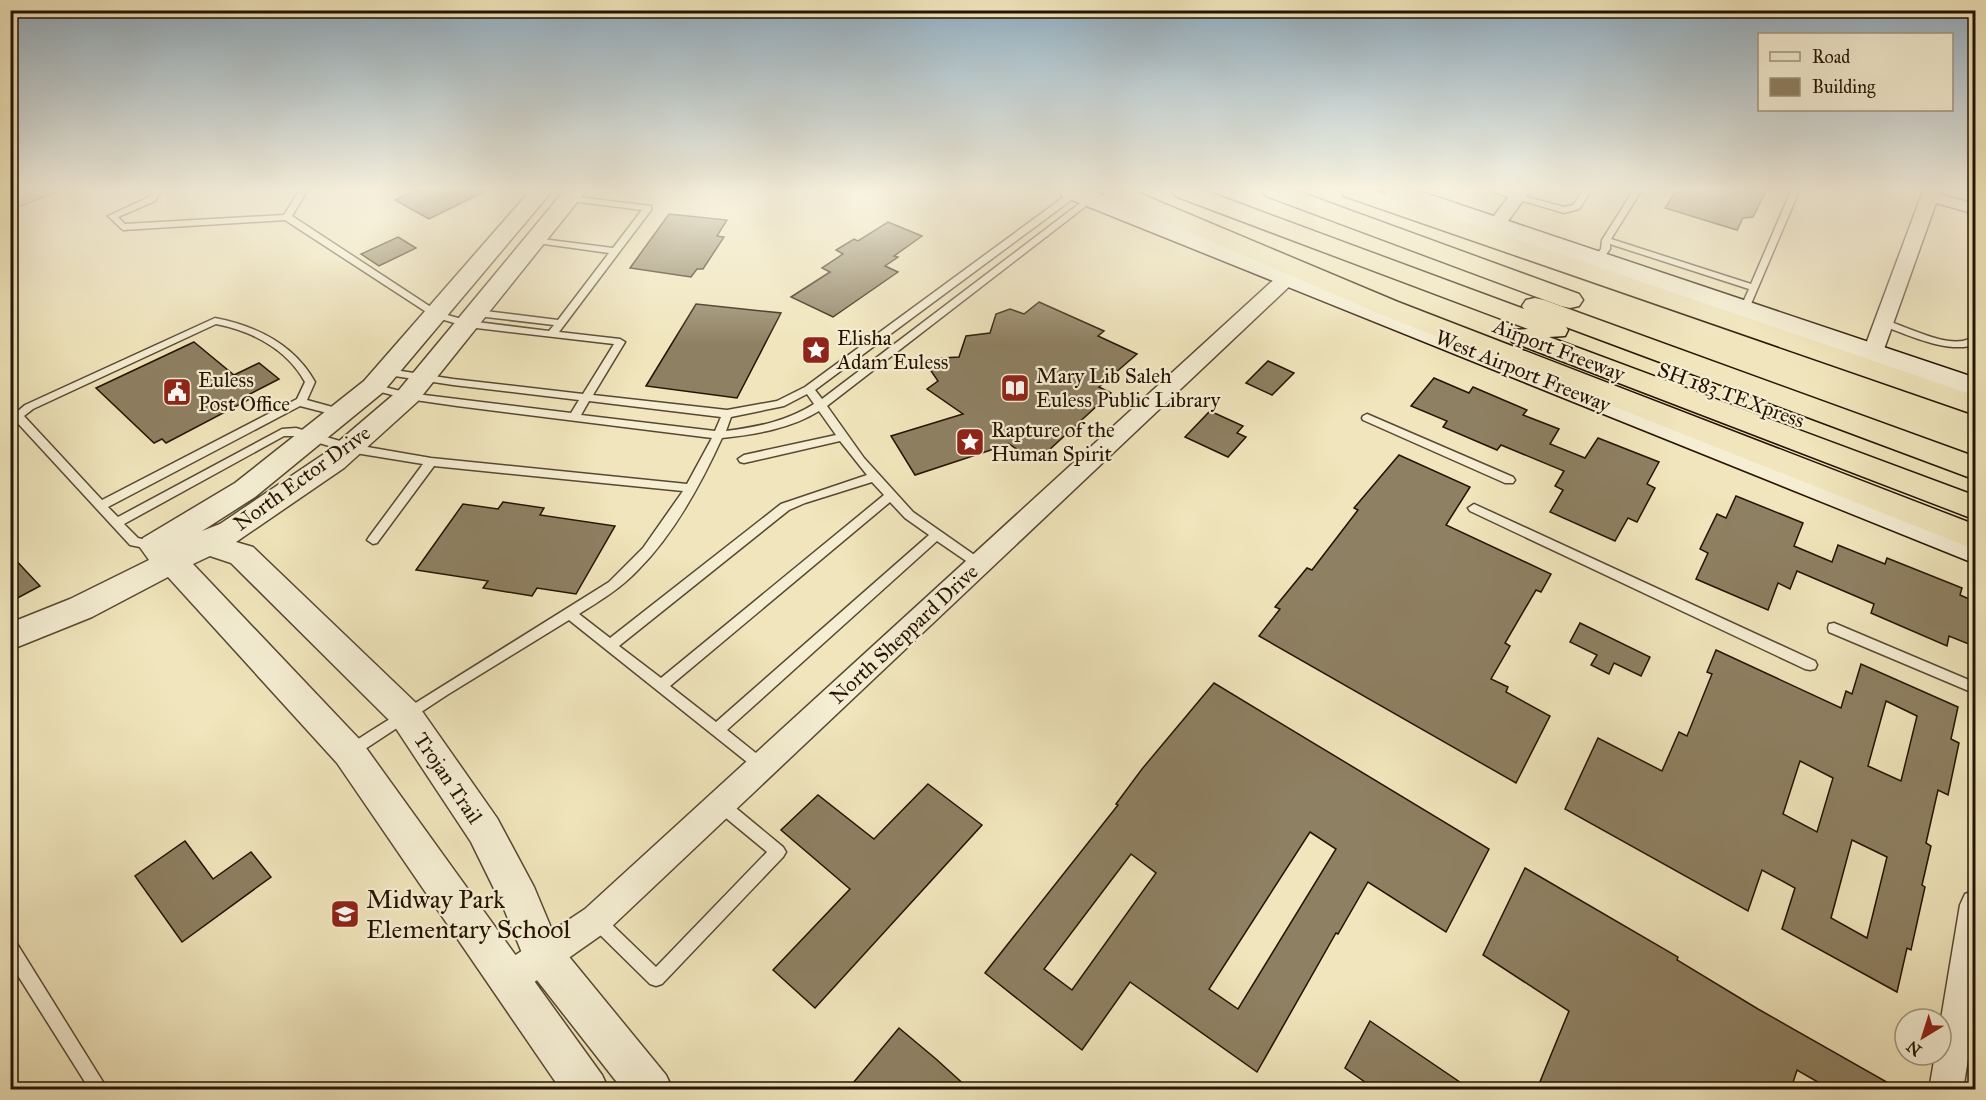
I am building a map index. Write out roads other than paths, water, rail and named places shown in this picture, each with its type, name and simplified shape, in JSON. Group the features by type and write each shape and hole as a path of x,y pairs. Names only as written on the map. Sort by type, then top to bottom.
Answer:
{"highway":[{"path":"1215,242 1976,538"},
{"name":"Airport Freeway","path":"1276,242 1976,509"},
{"name":"SH 183 TEXpress","path":"1321,242 1976,486"},
{"name":"SH 183 TEXpress","path":"1363,242 1976,469"},
{"path":"1415,242 1976,446"},
{"path":"1505,242 1976,406"}],"main road":[{"name":"West Airport Freeway","path":"1202,242 1976,552"},
{"path":"1569,242 1602,250 1750,299 1873,352 1976,388"}],"street":[{"name":"North Ector Drive","path":"14,636 81,608 176,546 312,439 380,379 499,242"},
{"name":"North Ector Drive","path":"176,546 230,532 349,448 408,396 535,242"},
{"path":"1873,352 1913,242"},
{"name":"North Sheppard Drive","path":"527,967 596,920 1287,278"},
{"name":"Trojan Trail","path":"176,546 242,555 405,714 457,787 484,830 520,900 527,967 587,1089"},
{"name":"Trojan Trail","path":"176,546 192,582 349,752 527,967 651,1089"},
{"path":"1946,1089 1976,905"}],"lane":[{"path":"325,242 437,315 560,323"},
{"path":"554,242 615,251"},
{"path":"552,334 622,242"},
{"path":"380,379 425,376 453,382 727,414 780,404 809,389 968,271 1012,242"},
{"path":"380,379 408,396 720,435 764,430 800,420 822,405 986,279 1030,242"},
{"path":"1602,250 1607,242"},
{"path":"1750,299 1774,242"},
{"path":"968,271 986,279"},
{"path":"472,319 552,334 620,342 574,417"},
{"path":"101,506 299,402 310,382 304,367 293,355 234,324 215,321 29,407 17,416 134,542 176,546"},
{"path":"1884,323 1947,344 1964,346 1974,340 1976,333"},
{"path":"809,389 874,477 909,515 979,564"},
{"path":"299,402 343,412"},
{"path":"349,752 405,714 598,596 635,566 658,539 720,435 727,414"},
{"path":"1367,418 1509,480"},
{"path":"116,523 268,438 282,433 296,432 312,439 349,448 431,462 688,488"},
{"path":"744,459 843,437"},
{"path":"373,540 431,462"},
{"path":"611,645 785,507 874,477"},
{"path":"662,685 891,495"},
{"path":"1474,508 1810,665"},
{"path":"718,729 937,534"},
{"path":"569,613 762,766"},
{"path":"1834,628 1976,689"},
{"path":"596,920 656,978 778,852 720,804"},
{"path":"10,948 100,1089"}],"place":[{"name":"Elisha Adam Euless","path":"816,350"},
{"name":"Mary Lib Saleh Euless Public Library","path":"1015,388"},
{"name":"Euless Post Office","path":"177,392"},
{"name":"Rapture of the Human Spirit","path":"970,442"},
{"name":"Midway Park Elementary School","path":"345,914"}]}
